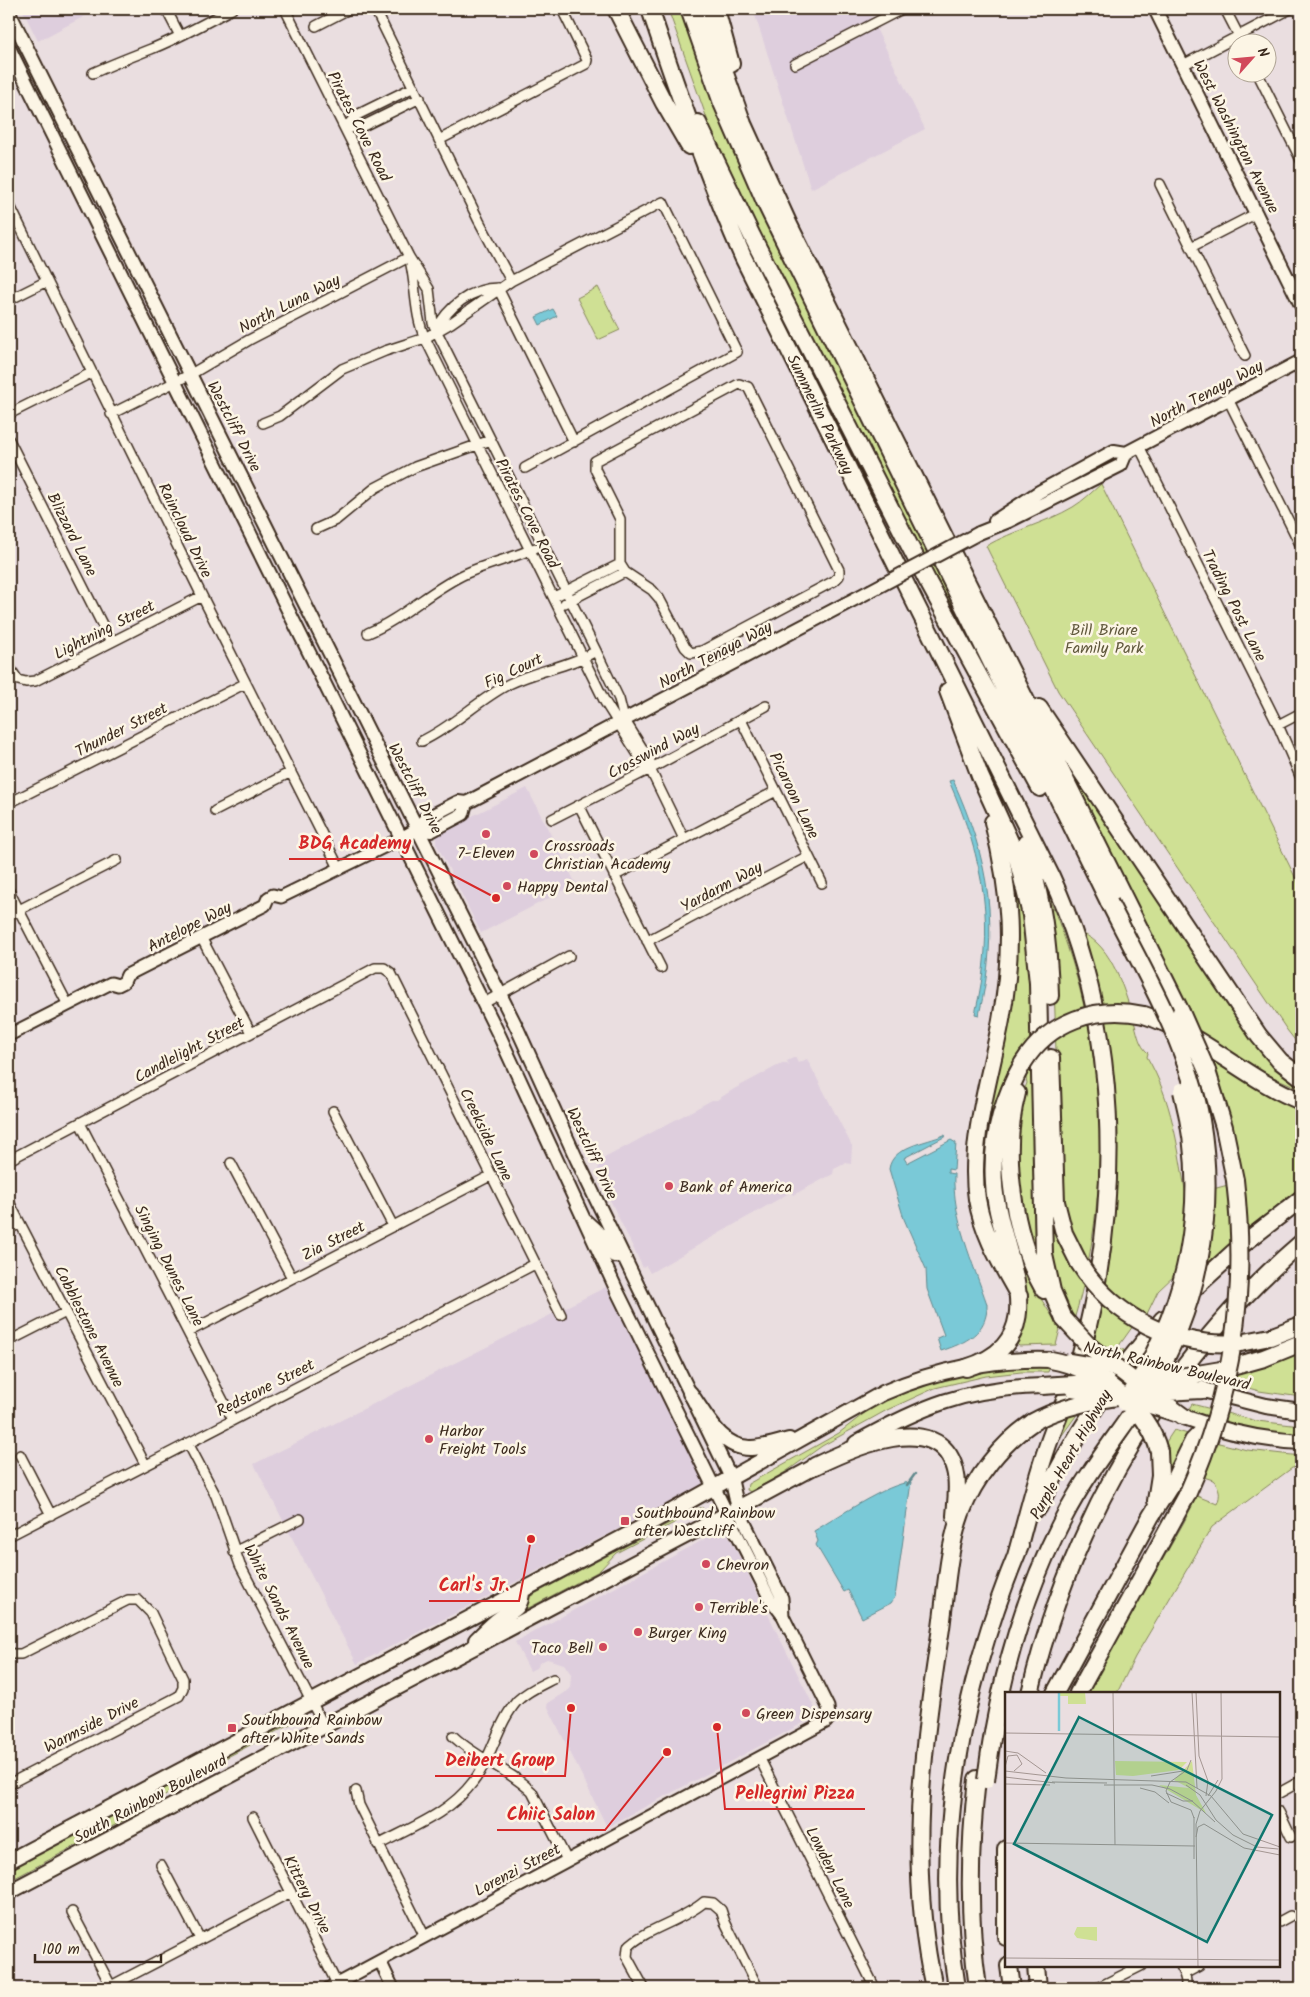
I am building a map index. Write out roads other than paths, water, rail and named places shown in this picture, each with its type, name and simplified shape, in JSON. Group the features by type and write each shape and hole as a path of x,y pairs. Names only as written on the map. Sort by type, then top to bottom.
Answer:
{"highway":[{"path":"616,9 664,104 710,182"},
{"name":"Summerlin Parkway","path":"650,9 710,182 743,257 1017,808"},
{"path":"689,9 729,120 766,204 1104,904"},
{"path":"702,9 736,105 758,158 839,326 1181,1012 1206,1071 1224,1127 1235,1180 1240,1255 1239,1301 1235,1339 1226,1383 1204,1456 1188,1495 1079,1692"},
{"path":"716,9 758,158"},
{"path":"664,52 742,214 921,569 1170,1024 1191,1080 1201,1121 1205,1157 1206,1194 1203,1234 1197,1271 1187,1307 1165,1359 1142,1398 1073,1501 1040,1568 1022,1618 1005,1675 981,1780 972,1830 971,1890 973,1940 978,1988"},
{"path":"913,599 980,776 1017,858 1033,923 1038,983 1044,1255 1052,1291 1064,1319"},
{"path":"1010,668 1063,742 1259,1036 1280,1061 1301,1078"},
{"path":"980,776 1003,861 1008,902 1009,939 1006,994 977,1142 976,1189 985,1229 1019,1296"},
{"path":"1017,808 1041,899 1048,945 1056,1202 1064,1233 1079,1263 1093,1283 1124,1312 1145,1325 1191,1341 1240,1343 1270,1337 1301,1325"},
{"path":"1016,1556 1050,1440 1071,1388 1095,1296 1104,1243 1109,1158 1108,1111 1104,1065 1089,989 1072,929 1056,886 1017,808"},
{"path":"966,1368 994,1356 1007,1342 1016,1324 1019,1312 1019,1296 1015,1275 998,1214 993,1168 995,1144 1001,1114 1011,1084 1023,1063 1045,1038 1076,1019 1108,1012 1127,1012 1144,1016 1176,1028 1268,1085 1301,1100"},
{"path":"1023,1063 1022,1080 1014,1108 1011,1133 1011,1167 1014,1200 1022,1235 1032,1265 1042,1286 1064,1319 1084,1341 1118,1370 1184,1417"},
{"name":"Purple Heart Highway","path":"957,1988 950,1935 948,1869 950,1824 958,1757 982,1652 1001,1593 1016,1556 1038,1508 1070,1447 1112,1380 1164,1318 1208,1275 1301,1198"},
{"path":"1030,1692 1045,1638 1068,1572 1100,1501 1139,1432 1173,1382 1211,1334 1253,1288 1301,1243"},
{"path":"1042,1386 1162,1380 1220,1370 1264,1358 1301,1343"},
{"path":"1051,1360 1080,1368 1104,1382 1123,1397 1145,1421 1156,1440 1159,1451 1160,1485 1157,1501 1151,1516"},
{"path":"953,1546 962,1512 981,1475 1005,1445 1033,1422 1067,1407 1123,1397 1203,1390"},
{"path":"1056,1692 1151,1516 1175,1478 1194,1439 1202,1432 1216,1428"},
{"path":"814,1466 855,1448 898,1437 920,1437 936,1444 950,1458 956,1470 957,1491 953,1546 926,1727 919,1812 922,1906 934,1988"},
{"path":"981,1780 980,1887 982,1933 988,1988"},
{"path":"1009,1967 1012,1988"},
{"path":"1036,1967 1038,1988"}],"main road":[{"name":"West Washington Avenue","path":"1155,9 1301,305"},
{"name":"Westcliff Drive","path":"9,12 183,378 410,834 484,1003 582,1218 654,1366 723,1483 732,1512"},
{"path":"17,64 13,48 15,41 20,35"},
{"name":"Westcliff Drive","path":"9,48 183,378 410,834 500,994 577,1160 690,1393 732,1512"},
{"name":"North Tenaya Way","path":"410,834 425,819 458,802 466,803 979,533 1007,517 1073,473 1120,452 1139,446 1301,361"},
{"name":"North Tenaya Way","path":"1007,517 1026,512 1081,486 1082,479 1120,452"},
{"path":"1026,512 1041,499 1070,483 1074,477 1073,473"},
{"path":"560,1167 577,1160"},
{"path":"582,1218 598,1231 614,1256 625,1257"},
{"path":"654,1366 664,1357 666,1351 665,1339"},
{"name":"North Rainbow Boulevard","path":"723,1483 804,1436 891,1390 929,1376 995,1362 1051,1360 1094,1364 1266,1406 1301,1411"},
{"path":"732,1512 902,1418 946,1400 990,1390 1042,1386 1078,1389 1123,1397 1216,1428 1258,1438 1301,1442"},
{"path":"690,1393 720,1435 737,1446 754,1448 804,1436"},
{"name":"South Rainbow Boulevard","path":"9,1861 723,1483"},
{"name":"South Rainbow Boulevard","path":"9,1892 732,1512"},
{"path":"461,1654 498,1619 516,1610 522,1598 522,1590"}],"street":[{"path":"166,9 180,36"},
{"path":"93,73 131,55 150,50 232,9"},
{"name":"Pirates Cove Road","path":"285,9 409,257 429,289 433,323 436,330 619,699 621,721"},
{"path":"316,26 349,9"},
{"path":"375,9 511,281"},
{"path":"439,140 586,64 587,60 562,9"},
{"path":"795,64 902,9"},
{"path":"1225,9 1236,32"},
{"path":"1252,32 1290,9"},
{"path":"1183,65 1228,44"},
{"path":"1262,82 1301,160"},
{"path":"345,128 357,115 414,87"},
{"path":"345,128 361,127 420,98"},
{"path":"1160,184 1245,356"},
{"path":"263,423 280,416 342,369 385,351 425,338 436,330 444,316 458,304 486,288 498,288 664,202 738,352 524,468"},
{"name":"Raincloud Drive","path":"9,204 202,596 340,868"},
{"path":"1191,247 1257,213"},
{"name":"Pirates Cove Road","path":"409,257 416,290 420,328 605,702 621,721 644,764 650,769 684,839"},
{"name":"North Luna Way","path":"112,414 409,257"},
{"path":"9,300 47,281"},
{"path":"498,288 574,442"},
{"path":"9,414 91,372"},
{"path":"739,384 748,387 840,570 839,576 834,581 702,651 691,652 685,647 659,598 652,590 625,572 620,564 620,519 595,469 595,461 739,384"},
{"path":"1228,399 1301,546"},
{"name":"Blizzard Lane","path":"9,440 111,642"},
{"path":"316,529 336,520 375,488 389,480 415,467 490,440"},
{"name":"Trading Post Lane","path":"1139,446 1278,725 1301,778"},
{"path":"368,633 388,625 426,597 467,573 542,545"},
{"path":"554,597 620,564"},
{"path":"558,606 625,572"},
{"name":"Lightning Street","path":"9,667 18,680 26,682 35,681 202,596"},
{"name":"Fig Court","path":"422,741 440,733 491,694 540,672 584,658 596,651"},
{"name":"Thunder Street","path":"9,803 246,683"},
{"name":"Crosswind Way","path":"552,819 650,769 766,706"},
{"path":"1278,725 1301,713"},
{"name":"Picaroon Lane","path":"741,720 822,883"},
{"path":"215,811 291,772"},
{"path":"614,876 776,791"},
{"path":"579,805 661,968"},
{"name":"Antelope Way","path":"9,1035 111,983 114,976 119,973 127,975 265,905 268,898 273,895 280,897 410,834"},
{"name":"Yardarm Way","path":"647,942 808,856"},
{"path":"9,915 118,860"},
{"path":"9,891 68,1005"},
{"path":"201,937 251,1033"},
{"path":"484,1003 569,956"},
{"name":"Candlelight Street","path":"9,1160 374,968 384,968"},
{"name":"Creekside Lane","path":"384,968 391,973 561,1315"},
{"path":"333,1111 393,1226"},
{"name":"Singing Dunes Lane","path":"80,1123 233,1420"},
{"path":"231,1163 292,1278"},
{"name":"Zia Street","path":"188,1332 492,1175"},
{"name":"Cobblestone Avenue","path":"9,1202 145,1464"},
{"path":"9,1229 20,1223"},
{"name":"Redstone Street","path":"9,1536 535,1264"},
{"path":"9,1341 66,1312"},
{"name":"White Sands Avenue","path":"188,1443 216,1496 234,1552 324,1726"},
{"path":"20,1455 51,1514"},
{"name":"Westcliff Drive","path":"732,1512 782,1598 783,1616 828,1706 829,1718 826,1722"},
{"path":"234,1552 300,1519"},
{"name":"Warmside Drive","path":"9,1784 178,1696 183,1688 183,1679 151,1613 138,1600 128,1600 21,1654 11,1653"},
{"path":"378,1845 428,1819 455,1802 474,1781 508,1714 518,1700 530,1691 553,1679"},
{"name":"Lorenzi Street","path":"333,1986 826,1722"},
{"path":"453,1736 462,1745 523,1783 532,1792 567,1860"},
{"name":"Lowden Lane","path":"760,1759 875,1988"},
{"path":"1280,1792 1301,1781"},
{"path":"356,1791 359,1805 425,1937"},
{"path":"1280,1814 1291,1837"},
{"name":"Kittery Drive","path":"253,1817 291,1892 333,1986"},
{"path":"161,1865 200,1939"},
{"path":"72,1912 109,1987 291,1892"},
{"path":"644,1988 628,1957 628,1947 635,1939 693,1911 704,1902 713,1903 722,1910 725,1922 758,1988"},
{"path":"1280,1921 1290,1916"},
{"path":"380,1962 394,1988"},
{"path":"1097,1988 1139,1967"},
{"path":"1182,1970 1186,1984 1185,1988"}],"water":[{"path":"553,309 557,316 540,325 536,317"},
{"path":"953,780 976,839 988,895 990,923 989,952 979,1015 975,1014 985,952 983,895 979,868 971,840 949,781"},
{"path":"944,1135 946,1136 904,1158 907,1163 951,1140 956,1143 954,1170 948,1169 948,1173 954,1174 956,1207 964,1240 987,1304 984,1322 979,1330 966,1340 941,1351 937,1338 944,1335 927,1289 926,1269 904,1219 889,1169 891,1161 903,1150"},
{"path":"911,1482 895,1597 891,1603 862,1618 848,1590 844,1592 816,1545 818,1541 814,1531 889,1488"}],"waterway":[{"path":"907,1485 915,1474"}],"place":[{"name":"7-Eleven","path":"486,834"},
{"name":"Crossroads Christian Academy","path":"534,854"},
{"name":"Happy Dental","path":"507,886"},
{"name":"BDG Academy","path":"496,898"},
{"name":"Bank of America","path":"669,1186"},
{"name":"Harbor Freight Tools","path":"429,1439"},
{"name":"Southbound Rainbow after Westcliff","path":"625,1521"},
{"name":"Carl's Jr.","path":"531,1539"},
{"name":"Chevron","path":"706,1564"},
{"name":"Terrible's","path":"699,1607"},
{"name":"Burger King","path":"638,1632"},
{"name":"Taco Bell","path":"603,1647"},
{"name":"Deibert Group","path":"571,1708"},
{"name":"Green Dispensary","path":"746,1713"},
{"name":"Pellegrini Pizza","path":"717,1727"},
{"name":"Southbound Rainbow after White Sands","path":"232,1728"},
{"name":"Chiic Salon","path":"667,1752"}],"park label":[{"name":"Bill Briare Family Park","path":"1104,638"}]}
